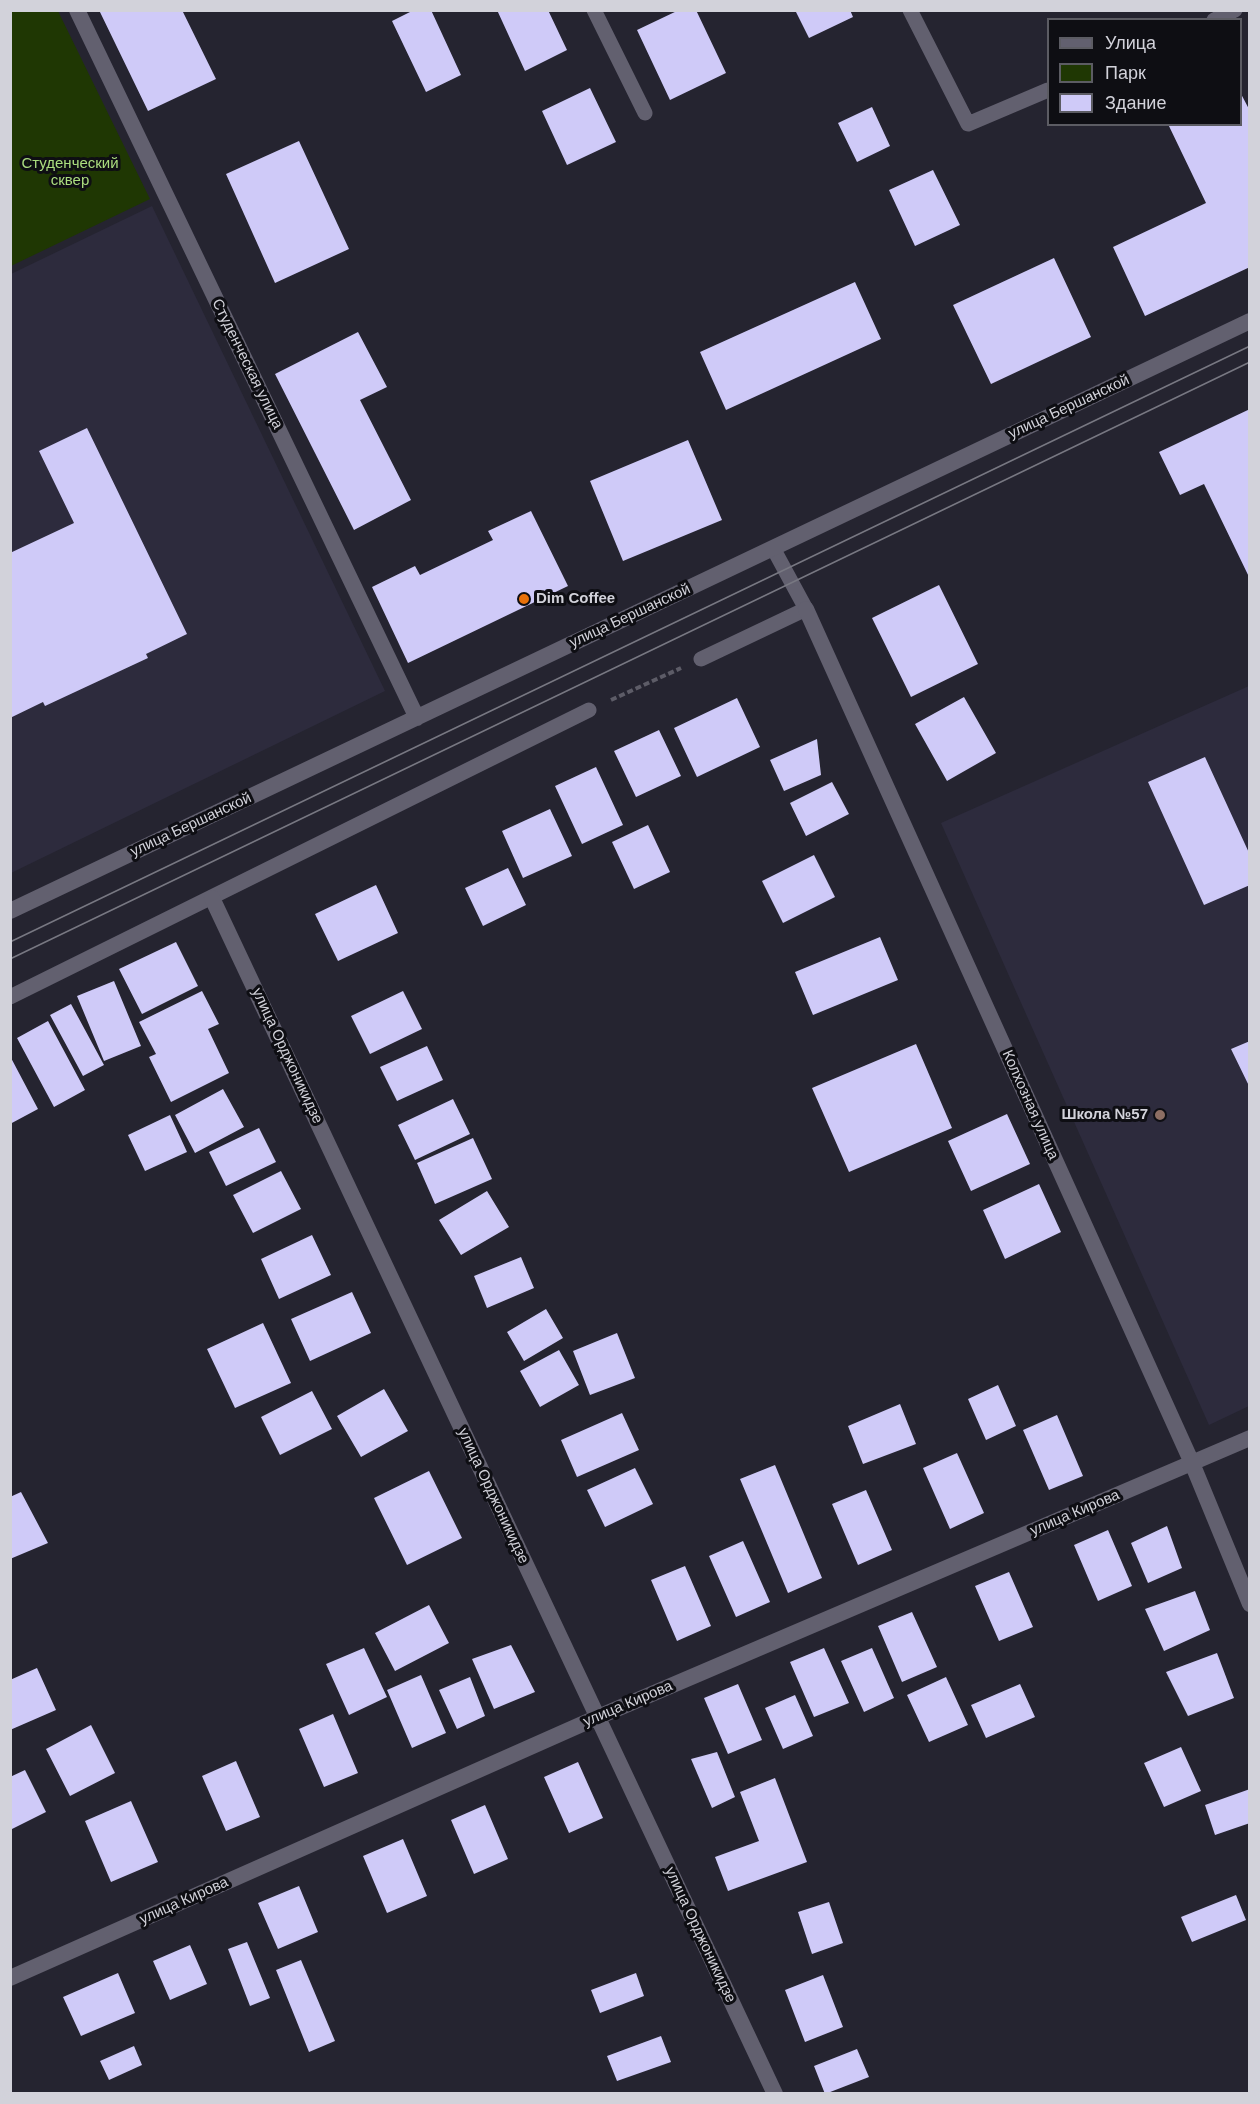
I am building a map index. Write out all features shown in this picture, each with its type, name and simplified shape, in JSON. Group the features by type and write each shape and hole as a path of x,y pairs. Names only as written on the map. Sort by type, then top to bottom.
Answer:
{"street":[{"name":"Студенческая улица","path":"77,10 417,718"},
{"name":"улица Бершанской","path":"10,911 1250,321"},
{"name":"Колхозная улица","path":"806,609 1192,1462 1250,1604"},
{"name":"улица Орджоникидзе","path":"212,898 775,2094"},
{"name":"улица Кирова","path":"10,1978 598,1718 1250,1438"}],"lane":[{"path":"594,10 645,112"},
{"path":"910,10 968,124 1047,90"},
{"path":"1218,18 1236,10"},
{"path":"701,659 806,609 773,548"},
{"path":"10,998 589,710"}],"path":[{"path":"589,710 701,659"}],"shaded area":[{"path":"152,206 385,691 11,873 11,274"},
{"name":"Школа №57","path":"1249,686 1249,1406 1209,1425 941,823"}],"green space":[{"name":"Студенческий сквер","path":"11,10 58,11 150,199 11,266"}],"building":[{"path":"99,10 182,10 216,79 148,111"},
{"path":"414,10 431,10 461,75 426,92 392,21"},
{"path":"497,10 548,10 567,50 525,71"},
{"path":"679,10 696,10 726,73 670,100 637,30"},
{"path":"795,10 850,10 853,17 809,38"},
{"path":"590,88 616,142 567,165 542,111"},
{"path":"1242,96 1250,111 1250,267 1145,316 1113,247 1206,203 1169,126 1242,126"},
{"path":"872,107 890,146 857,162 838,123"},
{"path":"299,141 349,249 275,283 226,174"},
{"path":"933,170 960,225 915,246 889,190"},
{"path":"1054,258 1091,337 991,384 953,305"},
{"path":"855,282 881,339 726,410 700,352"},
{"path":"358,332 387,387 360,400 411,500 354,530 275,374"},
{"path":"1250,409 1250,579 1204,484 1180,495 1159,452"},
{"path":"87,428 187,634 146,654 148,658 45,706 43,702 10,718 10,553 74,523 39,451"},
{"path":"688,440 722,520 623,561 590,481"},
{"path":"531,511 568,586 408,663 372,587 415,566 420,575 493,540 488,531"},
{"path":"939,585 978,664 911,697 872,618"},
{"path":"964,697 996,753 947,781 915,724"},
{"path":"737,698 760,747 697,777 674,728"},
{"path":"659,730 681,776 636,797 614,751"},
{"path":"817,739 821,775 784,791 770,760"},
{"path":"1205,757 1250,855 1250,885 1204,905 1148,782"},
{"path":"596,767 623,825 582,844 555,786"},
{"path":"832,782 849,814 806,836 790,803"},
{"path":"550,809 572,856 523,878 502,831"},
{"path":"648,825 670,872 634,889 612,842"},
{"path":"814,855 835,897 783,923 762,881"},
{"path":"508,868 526,905 483,926 465,888"},
{"path":"376,885 398,933 338,961 315,914"},
{"path":"880,937 898,980 813,1015 795,972"},
{"path":"176,942 198,986 142,1014 119,969"},
{"path":"114,981 141,1046 104,1061 77,996"},
{"path":"202,991 219,1024 208,1029 229,1073 171,1102 149,1057 156,1054 139,1022"},
{"path":"403,991 422,1029 370,1054 351,1016"},
{"path":"71,1004 104,1065 83,1076 50,1015"},
{"path":"48,1021 85,1090 54,1107 17,1038"},
{"path":"1250,1041 1250,1088 1231,1049"},
{"path":"916,1044 952,1128 849,1172 812,1088"},
{"path":"427,1046 443,1080 397,1101 380,1067"},
{"path":"10,1056 38,1109 10,1124"},
{"path":"223,1089 244,1127 195,1153 175,1115"},
{"path":"453,1099 470,1134 415,1160 398,1125"},
{"path":"1007,1114 1030,1164 971,1191 948,1141"},
{"path":"170,1115 187,1152 145,1171 128,1135"},
{"path":"259,1128 276,1162 226,1186 209,1152"},
{"path":"473,1138 492,1179 435,1204 417,1163"},
{"path":"281,1171 301,1209 253,1233 233,1195"},
{"path":"1039,1184 1061,1232 1005,1259 983,1210"},
{"path":"487,1191 509,1227 461,1255 439,1220"},
{"path":"312,1235 331,1275 279,1299 261,1259"},
{"path":"521,1257 534,1288 487,1308 474,1276"},
{"path":"352,1292 371,1333 310,1361 291,1319"},
{"path":"546,1309 563,1338 524,1361 507,1332"},
{"path":"263,1323 291,1383 235,1408 207,1349"},
{"path":"617,1333 635,1378 590,1395 573,1351"},
{"path":"559,1350 579,1385 540,1407 520,1371"},
{"path":"998,1385 1016,1426 986,1440 968,1399"},
{"path":"384,1389 408,1431 361,1457 337,1416"},
{"path":"312,1391 332,1429 280,1455 261,1417"},
{"path":"900,1404 916,1444 863,1464 848,1426"},
{"path":"622,1413 639,1450 577,1477 561,1440"},
{"path":"1057,1415 1083,1476 1049,1490 1023,1430"},
{"path":"957,1453 984,1513 950,1529 923,1468"},
{"path":"775,1465 822,1578 788,1593 740,1479"},
{"path":"635,1468 653,1504 605,1527 587,1490"},
{"path":"429,1471 462,1538 407,1565 374,1498"},
{"path":"866,1490 892,1550 858,1565 832,1504"},
{"path":"21,1492 48,1543 10,1559 10,1497"},
{"path":"1167,1526 1182,1568 1148,1583 1131,1543"},
{"path":"1108,1530 1132,1586 1098,1601 1074,1545"},
{"path":"743,1541 770,1602 736,1617 709,1556"},
{"path":"685,1566 711,1626 677,1641 651,1580"},
{"path":"1009,1572 1033,1627 999,1641 975,1586"},
{"path":"1195,1591 1210,1630 1164,1651 1145,1609"},
{"path":"429,1605 449,1643 395,1671 375,1633"},
{"path":"912,1612 937,1667 902,1682 878,1626"},
{"path":"511,1645 535,1692 494,1709 472,1659"},
{"path":"364,1648 387,1697 349,1715 326,1664"},
{"path":"824,1648 849,1703 814,1717 790,1662"},
{"path":"872,1648 894,1698 864,1712 841,1661"},
{"path":"1217,1653 1234,1698 1188,1716 1166,1672"},
{"path":"37,1668 56,1710 10,1730 10,1680"},
{"path":"421,1675 446,1733 412,1748 387,1690"},
{"path":"470,1677 485,1716 457,1729 439,1690"},
{"path":"946,1677 968,1725 929,1742 907,1695"},
{"path":"738,1684 762,1740 728,1754 704,1698"},
{"path":"1020,1684 1035,1717 986,1738 971,1705"},
{"path":"795,1695 813,1736 783,1749 765,1708"},
{"path":"333,1714 358,1773 324,1787 299,1729"},
{"path":"91,1725 115,1773 70,1796 46,1749"},
{"path":"1181,1747 1201,1791 1164,1807 1144,1763"},
{"path":"717,1752 735,1797 712,1808 691,1759"},
{"path":"236,1761 260,1817 226,1831 202,1776"},
{"path":"578,1762 603,1818 569,1833 544,1777"},
{"path":"25,1770 46,1812 10,1830 10,1777"},
{"path":"775,1778 807,1862 728,1891 715,1857 759,1841 740,1792"},
{"path":"1250,1789 1250,1823 1215,1835 1205,1805"},
{"path":"131,1801 158,1862 111,1882 85,1821"},
{"path":"485,1805 508,1859 474,1874 451,1820"},
{"path":"403,1839 427,1896 387,1913 363,1856"},
{"path":"299,1886 318,1932 278,1949 258,1903"},
{"path":"1236,1895 1246,1920 1192,1942 1181,1917"},
{"path":"829,1902 843,1943 812,1954 798,1912"},
{"path":"247,1942 270,1998 250,2006 228,1949"},
{"path":"190,1945 207,1984 170,2000 153,1961"},
{"path":"301,1960 335,2041 309,2052 276,1970"},
{"path":"118,1973 135,2013 81,2036 63,1997"},
{"path":"636,1973 644,1996 600,2013 591,1990"},
{"path":"823,1975 843,2027 805,2042 785,1990"},
{"path":"661,2036 671,2062 617,2081 607,2056"},
{"path":"134,2046 142,2065 109,2080 100,2061"},
{"path":"857,2049 869,2077 825,2094 814,2066"}],"tram line":[{"path":"10,942 1250,346"},
{"path":"10,959 1250,362"}],"place":[{"name":"Dim Coffee","path":"524,599"},
{"name":"Школа №57","path":"1160,1115"}]}
